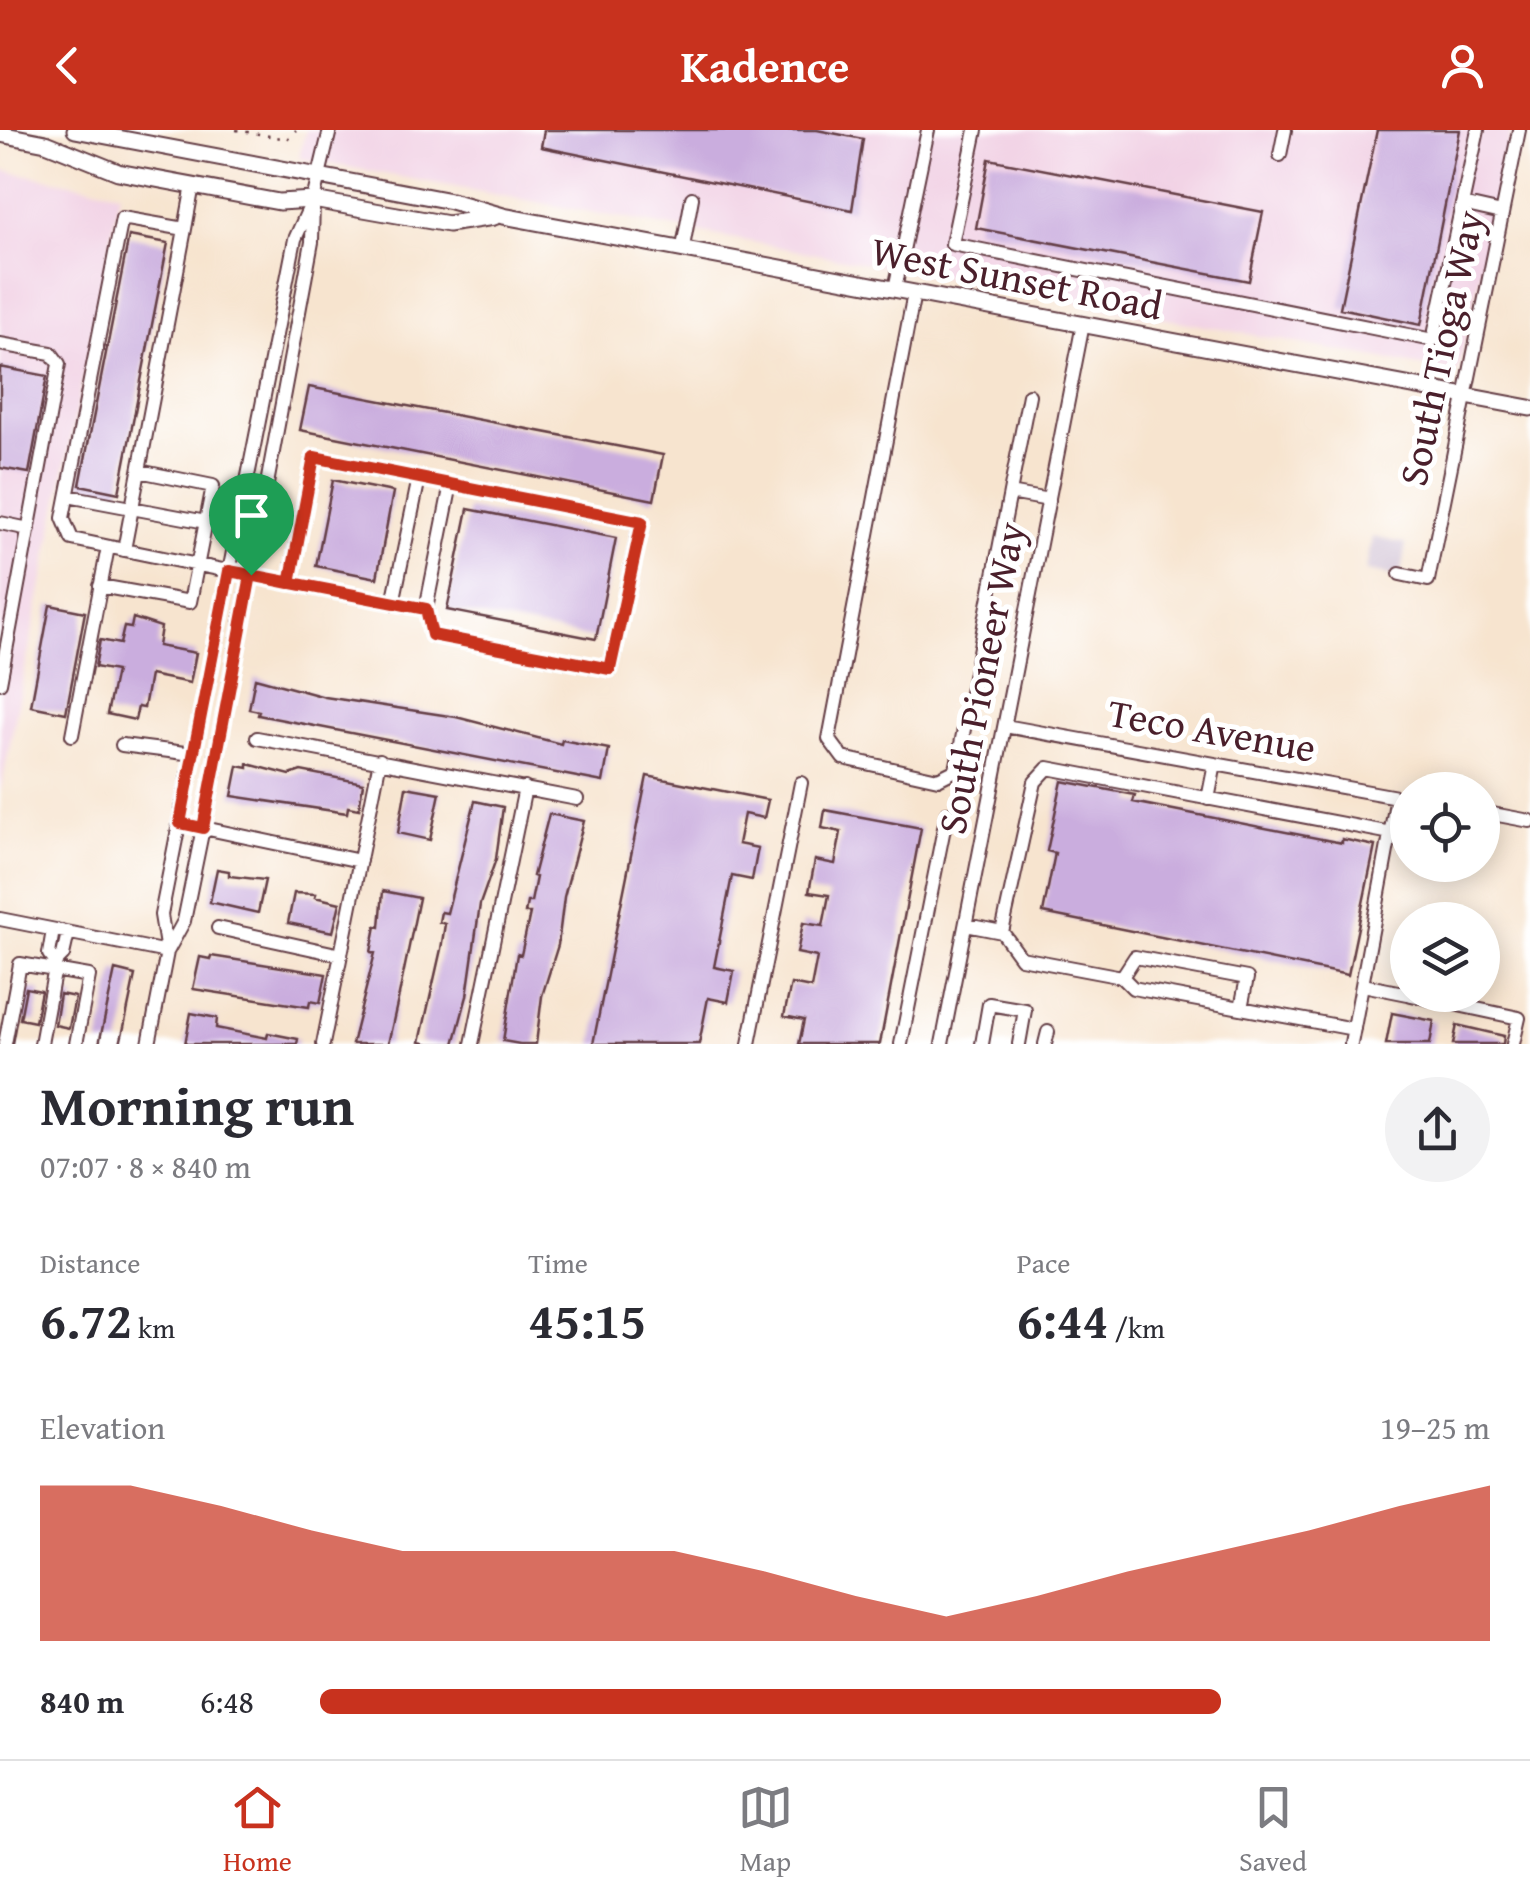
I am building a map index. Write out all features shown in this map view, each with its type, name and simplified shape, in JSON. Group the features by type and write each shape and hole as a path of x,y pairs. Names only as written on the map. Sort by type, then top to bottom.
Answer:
{"main road":[{"name":"West Sunset Road","path":"76,130 451,201 503,216 1526,408"},
{"name":"West Sunset Road","path":"0,134 46,143 118,172 279,202 313,200 448,224 503,216"}],"street":[{"path":"149,1044 167,952 184,922 203,828 312,242 313,200 330,130"},
{"path":"895,289 928,130"},
{"path":"976,130 952,244 1434,340 1478,130"},
{"path":"1280,155 1284,130"},
{"name":"South Tioga Way","path":"1400,574 1428,580 1519,130"},
{"path":"124,550 194,185"},
{"path":"683,247 692,198"},
{"path":"167,952 161,915 294,239 313,200"},
{"path":"1462,204 1502,213"},
{"path":"186,229 122,218 63,518 72,539 426,609"},
{"path":"914,293 829,740 844,758 938,779 956,770 1029,394"},
{"name":"South Pioneer Way","path":"942,1044 1082,324"},
{"path":"0,344 51,353 59,364 0,683"},
{"path":"290,583 314,457 419,478 451,484 642,522 610,669 432,635 426,609 451,484"},
{"path":"100,586 190,602 214,486 139,471"},
{"path":"393,603 419,478"},
{"path":"1010,493 1049,500"},
{"path":"68,496 206,522"},
{"path":"0,524 29,529"},
{"path":"72,735 108,546"},
{"name":"Teco Avenue","path":"1006,726 1390,796"},
{"path":"257,738 577,798"},
{"path":"122,744 194,754"},
{"path":"323,1044 380,760"},
{"path":"1208,798 1215,764"},
{"path":"1002,932 1035,782 1048,768 1390,833 1351,1044"},
{"path":"749,1044 800,784"},
{"path":"472,1044 524,788"},
{"path":"901,1044 947,813"},
{"path":"1500,815 1530,821"},
{"path":"180,823 360,860"},
{"path":"0,919 167,952"},
{"path":"966,925 1002,932 1020,958 1122,976 1133,988 1354,1029"},
{"path":"218,928 341,955"},
{"path":"53,930 49,954 55,966"},
{"path":"40,1044 55,966 63,955 68,933"},
{"path":"1122,976 1135,956 1246,978 1241,1008"},
{"path":"5,1044 20,964 55,966 89,976 76,1044"},
{"path":"1363,985 1390,991"},
{"path":"982,1044 989,1004 1025,1010 1019,1044"},
{"path":"1490,1012 1518,1018 1513,1044"}],"path":[{"path":"236,130 287,139 296,130"}],"shaded area":[{"path":"306,130 1512,130 1458,373 299,158"},
{"path":"0,170 120,192 0,794"},
{"path":"1372,537 1406,544 1400,577 1366,571"}],"building":[{"path":"544,130 817,130 863,139 852,210 541,147"},
{"path":"1377,130 1460,130 1421,325 1340,308"},
{"path":"989,159 1263,212 1249,281 976,228"},
{"path":"129,236 168,243 119,493 80,485"},
{"path":"0,367 47,376 29,473 0,468"},
{"path":"309,387 663,455 654,500 300,430"},
{"path":"333,480 393,492 377,578 316,566"},
{"path":"468,509 616,538 596,639 447,610"},
{"path":"50,605 85,612 66,713 31,706"},
{"path":"133,618 161,627 158,646 196,653 190,683 150,675 144,708 138,707 135,720 107,714 116,671 95,667 100,640 120,644 124,627 131,628"},
{"path":"255,678 325,697 456,717 561,744 562,740 609,749 603,782 258,715 259,711 249,709"},
{"path":"248,764 290,775 301,771 363,783 359,809 348,807 347,813 232,796 238,766 248,768"},
{"path":"647,776 768,800 764,818 744,814 738,844 758,848 752,880 732,876 714,967 734,971 728,1002 708,998 699,1044 593,1044"},
{"path":"1062,781 1135,795 1133,802 1375,846 1348,975 1043,913 1055,853 1047,851"},
{"path":"406,787 440,793 430,840 398,833"},
{"path":"475,801 503,807 496,859 480,904 467,996 454,1044 429,1044 420,1042 445,924 439,922 441,912 447,913"},
{"path":"825,810 921,828 880,1044 799,1044 804,1020 784,1016 791,984 811,988 817,957 797,953 803,923 823,926 829,895 809,892 815,860 835,864 841,832 822,828"},
{"path":"549,814 584,821 564,897 558,945 542,996 536,1044 520,1044 503,1041 517,954 521,955 530,913 525,913 527,902 531,902 536,877 533,876"},
{"path":"217,869 229,871 229,876 265,880 258,913 210,902"},
{"path":"383,891 419,898 388,1044 352,1044 375,953 371,952 376,926 380,927"},
{"path":"294,893 316,894 315,897 340,903 333,932 288,923"},
{"path":"200,957 326,974 320,1003 310,1001 309,1007 193,989"},
{"path":"115,970 135,975 124,1027 120,1044 99,1044"},
{"path":"26,988 41,991 35,1022 20,1019"},
{"path":"60,994 75,997 69,1028 55,1025"},
{"path":"191,1013 217,1018 216,1028 267,1038 268,1033 298,1039 297,1044 185,1044"},
{"path":"1392,1013 1434,1021 1430,1044 1386,1044"},
{"path":"1457,1025 1504,1036 1503,1044 1453,1044"}],"route":[{"path":"251,575 229,571 180,823 203,828 251,575 290,583 426,609 432,635 610,669 642,522 314,457 290,583 251,575"}]}
